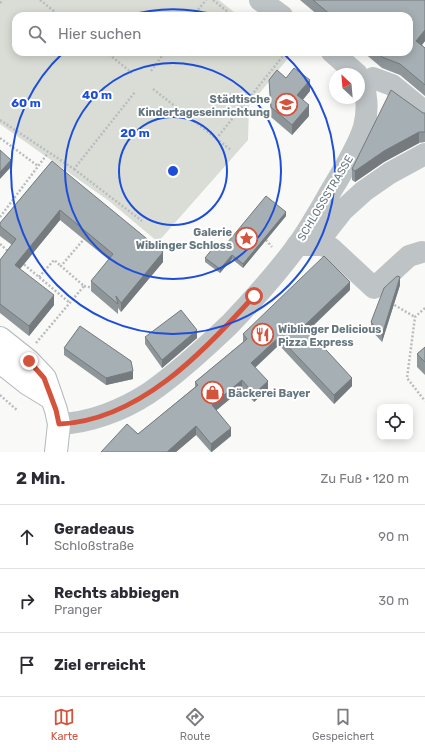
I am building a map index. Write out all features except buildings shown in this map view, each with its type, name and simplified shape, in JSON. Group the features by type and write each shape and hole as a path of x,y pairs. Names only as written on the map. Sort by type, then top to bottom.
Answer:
{"main road":[{"path":"0,338 24,357 44,378 56,410 59,424 56,452"},
{"path":"0,362 28,384 51,398"}],"street":[{"path":"260,0 276,12"},
{"path":"336,56 349,68"},
{"path":"365,78 373,78 392,85 425,112"},
{"name":"SCHLOSSSTRASSE","path":"59,424 77,423 103,416 148,394 172,377 230,324 297,245 344,170 364,127 367,102 365,96"},
{"path":"297,245 325,233 343,210 364,191 390,173 425,154"},
{"name":"SCHLOSSSTRASSE","path":"297,245 321,245 331,248 380,294"},
{"path":"380,294 409,256 422,252"}],"path":[{"path":"0,4 3,0"},
{"path":"40,0 55,12"},
{"path":"196,12 206,0"},
{"path":"213,0 228,12"},
{"path":"111,56 132,73"},
{"path":"151,70 162,56"},
{"path":"216,138 283,56"},
{"path":"153,90 231,150"},
{"path":"74,169 135,92"},
{"path":"0,120 74,169 142,221"},
{"path":"0,138 38,166"},
{"path":"0,217 48,153"},
{"path":"61,266 84,239"},
{"path":"266,240 271,246"},
{"path":"0,244 11,254"},
{"path":"17,258 70,303"},
{"path":"39,277 54,260 84,286 93,288"},
{"path":"24,273 28,268"},
{"path":"24,357 84,286"},
{"path":"380,294 415,317"},
{"path":"425,308 415,317 407,378 425,401"},
{"path":"0,395 18,412"}],"shaded area":[{"path":"0,0 219,0 234,12 12,12 12,56 289,57 249,106 248,140 158,242 109,201 0,124"}],"place":[{"name":"Städtische Kindertageseinrichtung","path":"286,105"},
{"name":"Galerie Wiblinger Schloss","path":"247,238"},
{"name":"Wiblinger Delicious Pizza Express","path":"262,335"},
{"name":"Bäckerei Bayer","path":"213,393"}],"route":[{"path":"29,361 44,378 56,410 59,424 77,423 103,416 148,394 172,377 230,324 254,296"}]}
